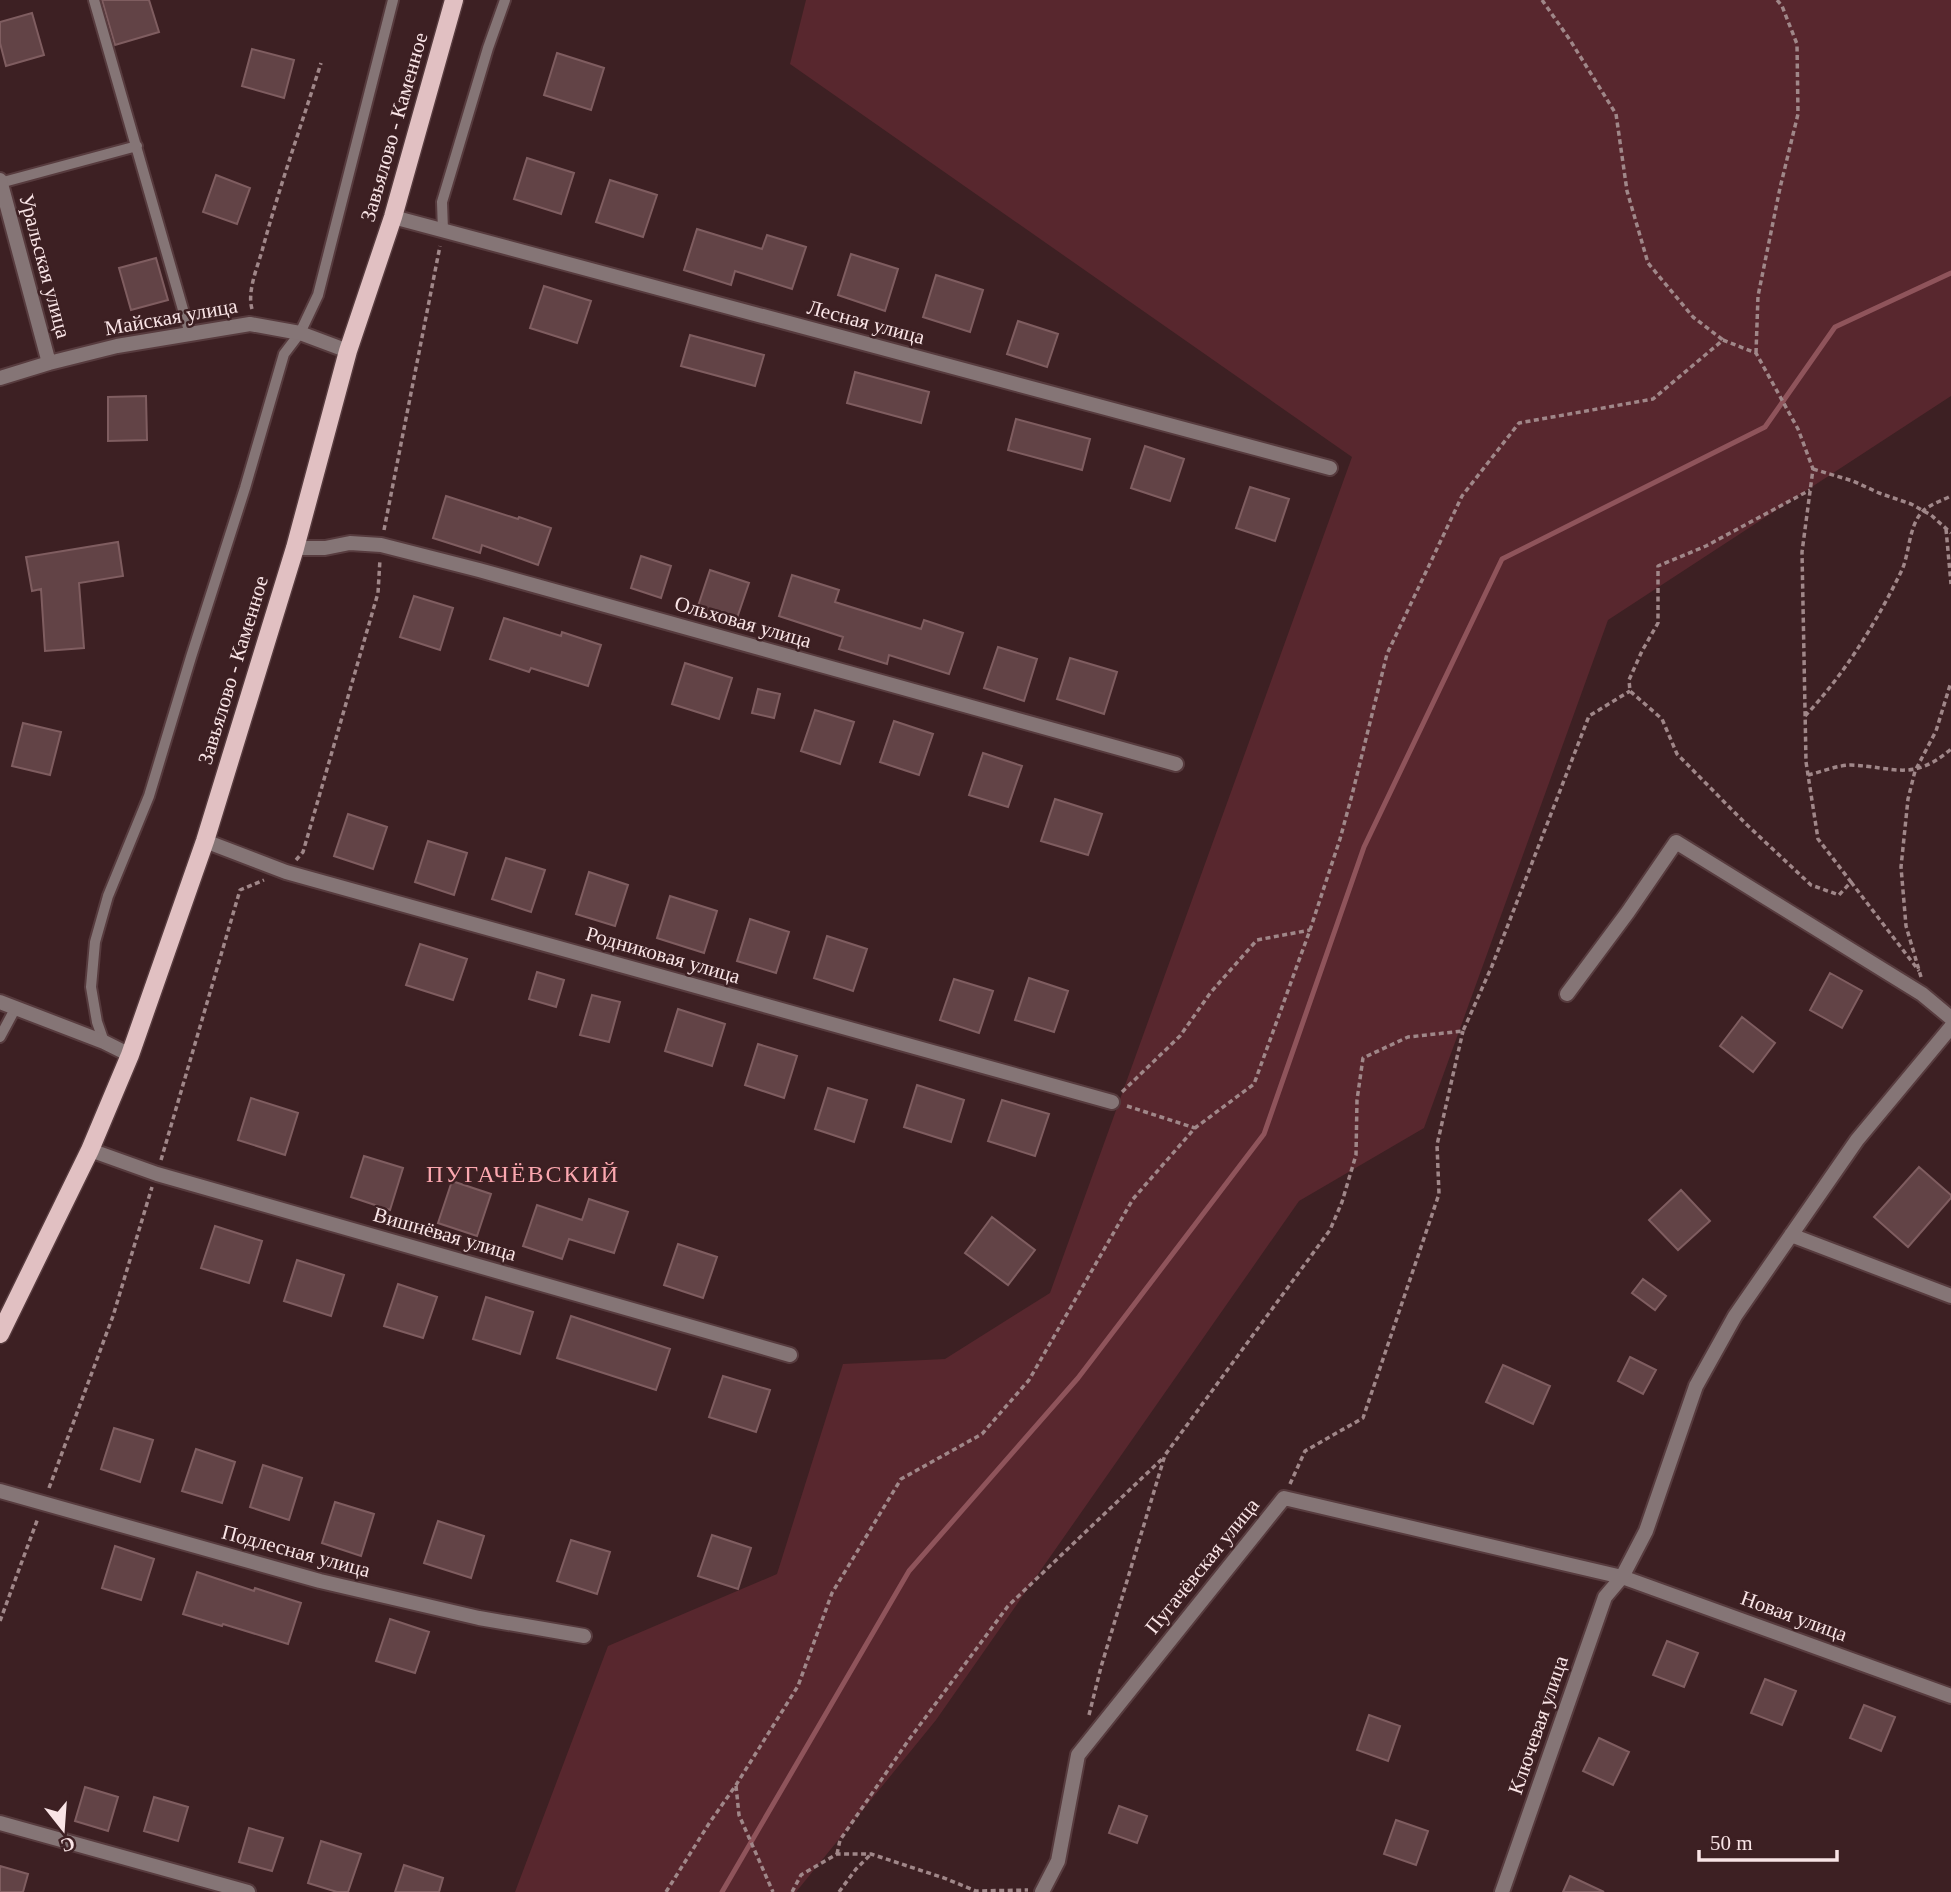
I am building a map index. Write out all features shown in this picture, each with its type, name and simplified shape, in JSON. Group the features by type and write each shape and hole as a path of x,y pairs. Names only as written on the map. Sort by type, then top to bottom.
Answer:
{"main road":[{"name":"Завьялово - Каменное","path":"0,1334 90,1150 131,1055 205,841 295,548 348,351 393,217 454,0"}],"street":[{"name":"Уральская улица","path":"0,182 49,363"},
{"name":"Лесная улица","path":"393,217 1330,468"},
{"name":"Майская улица","path":"0,378 117,346 250,324 300,333 348,351"},
{"name":"Ольховая улица","path":"295,548 325,548 350,543 381,545 1176,764"},
{"name":"Родниковая улица","path":"205,841 286,872 1112,1102"},
{"path":"1567,994 1676,842 1925,989 1951,1018"},
{"path":"0,1002 131,1055"},
{"name":"Ключевая улица","path":"1502,1892 1605,1597 1622,1577 1646,1531 1696,1386 1735,1316 1857,1140 1951,1027"},
{"name":"Вишнёвая улица","path":"90,1150 157,1174 790,1355"},
{"path":"1791,1235 1951,1296"},
{"name":"Подлесная улица","path":"0,1491 320,1581 479,1618 583,1636"},
{"name":"Пугачёвская улица","path":"1043,1890 1058,1861 1078,1755 1284,1498 1622,1577"},
{"name":"Новая улица","path":"1622,1577 1951,1696"},
{"path":"0,1823 248,1892"}],"lane":[{"path":"94,0 190,334"},
{"path":"104,1042 97,1022 91,987 95,942 108,895 149,796 284,354 300,333 318,295 393,0"},
{"path":"443,231 442,202 505,0"},
{"path":"0,182 136,146"},
{"path":"0,1037 15,1009"}],"path":[{"path":"1542,0 1616,114 1626,191 1648,263 1693,317 1723,340 1756,353"},
{"path":"1777,0 1797,44 1798,114 1758,296 1756,353 1798,429 1813,469 1802,552 1806,762 1818,839 1921,973 1925,989"},
{"path":"256,326 250,302 256,271 321,63"},
{"path":"0,1621 113,1316 240,890 286,872 303,852 378,593 381,545 443,231"},
{"path":"666,1892 797,1686 832,1593 901,1479 982,1434 1029,1380 1133,1199 1195,1128 1254,1084 1310,930 1352,795 1387,654 1462,496 1519,423 1653,399 1723,340"},
{"path":"1813,469 1853,481 1923,511 1951,533"},
{"path":"1810,490 1706,546 1658,566 1658,623 1629,680 1630,691 1662,719 1677,754 1811,885 1839,894 1851,882"},
{"path":"1805,716 1827,692 1874,622 1903,569 1915,523 1923,511 1951,496"},
{"path":"1946,529 1951,584"},
{"path":"1925,989 1906,926 1901,867 1908,799 1915,771 1936,731 1951,682"},
{"path":"1284,1498 1306,1451 1363,1418 1438,1194 1437,1145 1463,1031 1492,966 1589,716 1630,691"},
{"path":"1808,775 1849,765 1915,771 1939,759 1951,749"},
{"path":"1195,1128 1112,1102 1180,1036 1211,992 1257,940 1310,930"},
{"path":"837,1854 840,1840 847,1829 1008,1605 1165,1455 1330,1230 1342,1202 1356,1155 1357,1100 1363,1058 1408,1037 1463,1031"},
{"path":"1088,1717 1165,1455"},
{"path":"736,1785 739,1815 773,1892"},
{"path":"792,1892 801,1875 837,1854 871,1854 976,1891 1043,1890"},
{"path":"839,1892 871,1854"}],"shaded area":[{"path":"806,0 1951,0 1951,396 1608,620 1424,1128 1299,1201 936,1720 796,1892 515,1892 608,1646 777,1574 843,1364 945,1359 1050,1293 1352,457 790,64"}],"building":[{"path":"102,0 149,0 159,32 115,45"},
{"path":"32,13 44,55 6,66 0,43 0,22"},
{"path":"252,49 294,60 284,98 242,86"},
{"path":"557,53 604,68 591,110 544,95"},
{"path":"527,158 574,173 561,214 514,199"},
{"path":"216,175 250,188 237,224 203,212"},
{"path":"610,180 657,195 643,237 596,222"},
{"path":"697,229 762,249 767,235 806,247 792,289 735,271 731,285 684,270"},
{"path":"851,254 898,269 885,311 838,295"},
{"path":"156,258 168,300 131,310 119,268"},
{"path":"936,275 983,290 970,332 923,317"},
{"path":"544,286 591,301 577,343 530,328"},
{"path":"1018,321 1058,334 1047,367 1007,354"},
{"path":"690,335 764,355 755,386 681,366"},
{"path":"855,372 929,392 921,423 847,403"},
{"path":"146,396 147,440 108,441 108,397"},
{"path":"1016,419 1090,439 1082,470 1008,450"},
{"path":"1145,446 1184,459 1170,501 1131,488"},
{"path":"1250,487 1289,499 1275,541 1236,528"},
{"path":"446,496 551,528 538,565 482,545 480,553 433,538"},
{"path":"118,542 123,576 79,583 84,648 45,651 41,589 32,591 26,557"},
{"path":"641,556 671,566 661,598 631,588"},
{"path":"710,570 749,583 735,624 696,612"},
{"path":"792,575 839,590 835,602 921,629 924,620 963,633 949,674 889,655 887,664 839,649 843,637 779,616"},
{"path":"414,596 453,608 440,650 400,637"},
{"path":"504,618 601,645 588,686 531,668 529,672 490,659"},
{"path":"998,647 1037,659 1024,701 984,688"},
{"path":"1070,658 1117,672 1104,714 1057,699"},
{"path":"685,663 732,678 719,719 672,704"},
{"path":"758,689 780,694 774,718 752,713"},
{"path":"815,710 854,722 840,764 801,751"},
{"path":"894,721 933,734 919,775 880,762"},
{"path":"23,723 61,732 50,775 12,766"},
{"path":"983,753 1022,766 1008,807 969,795"},
{"path":"1055,799 1102,814 1088,855 1041,841"},
{"path":"348,814 387,827 373,869 334,856"},
{"path":"428,841 467,853 454,895 415,882"},
{"path":"506,858 545,870 531,912 492,899"},
{"path":"589,872 628,885 615,926 576,914"},
{"path":"670,896 717,911 704,953 657,938"},
{"path":"750,919 789,932 776,973 737,961"},
{"path":"827,936 867,949 853,991 814,978"},
{"path":"420,944 467,959 453,1000 406,985"},
{"path":"537,972 564,980 556,1007 529,999"},
{"path":"1830,973 1862,991 1842,1028 1810,1010"},
{"path":"1029,978 1068,991 1054,1032 1015,1020"},
{"path":"954,979 993,991 979,1033 940,1020"},
{"path":"592,995 620,1002 609,1042 580,1035"},
{"path":"678,1009 725,1024 712,1066 665,1051"},
{"path":"1742,1017 1775,1043 1753,1072 1720,1046"},
{"path":"758,1044 797,1056 784,1098 745,1085"},
{"path":"917,1085 964,1100 951,1142 904,1127"},
{"path":"828,1088 867,1100 854,1142 815,1129"},
{"path":"251,1098 298,1113 285,1155 238,1140"},
{"path":"1002,1100 1049,1114 1035,1156 988,1141"},
{"path":"364,1156 403,1168 390,1210 351,1197"},
{"path":"1919,1167 1951,1195 1951,1198 1908,1247 1874,1217"},
{"path":"452,1181 491,1194 477,1236 438,1223"},
{"path":"1681,1190 1710,1221 1678,1250 1649,1220"},
{"path":"589,1199 628,1212 614,1253 569,1239 562,1259 523,1246 537,1205 582,1220"},
{"path":"992,1217 1035,1250 1008,1285 965,1253"},
{"path":"215,1226 262,1241 249,1283 201,1268"},
{"path":"678,1244 717,1257 703,1298 664,1285"},
{"path":"297,1260 344,1275 331,1316 284,1301"},
{"path":"1643,1279 1666,1296 1655,1310 1632,1293"},
{"path":"398,1284 437,1297 423,1338 384,1326"},
{"path":"486,1297 533,1312 520,1354 473,1339"},
{"path":"571,1316 670,1349 656,1390 557,1358"},
{"path":"1630,1357 1656,1370 1643,1394 1618,1381"},
{"path":"1503,1365 1550,1386 1533,1424 1486,1402"},
{"path":"723,1376 770,1390 756,1432 709,1417"},
{"path":"114,1428 153,1440 140,1482 101,1469"},
{"path":"196,1449 235,1462 222,1503 182,1491"},
{"path":"263,1465 302,1478 289,1520 250,1507"},
{"path":"335,1502 374,1514 361,1556 322,1543"},
{"path":"438,1521 484,1536 471,1578 424,1563"},
{"path":"712,1535 751,1548 738,1589 698,1576"},
{"path":"571,1540 610,1552 597,1594 557,1581"},
{"path":"115,1546 154,1559 141,1600 102,1588"},
{"path":"197,1572 301,1603 288,1644 183,1614"},
{"path":"390,1619 429,1632 415,1673 376,1661"},
{"path":"1667,1641 1698,1653 1684,1687 1653,1675"},
{"path":"1765,1679 1796,1691 1782,1725 1751,1713"},
{"path":"1864,1705 1895,1717 1881,1751 1850,1738"},
{"path":"1369,1715 1400,1726 1388,1761 1357,1750"},
{"path":"1599,1738 1629,1752 1613,1785 1583,1771"},
{"path":"85,1787 118,1797 108,1831 75,1821"},
{"path":"154,1797 188,1807 178,1841 144,1831"},
{"path":"1119,1806 1147,1816 1137,1843 1109,1833"},
{"path":"1396,1820 1428,1831 1416,1865 1384,1854"},
{"path":"249,1828 283,1838 272,1871 239,1862"},
{"path":"321,1841 361,1854 348,1892 337,1892 308,1883"},
{"path":"404,1865 443,1878 439,1892 395,1892"},
{"path":"0,1866 28,1874 23,1892 0,1892"},
{"path":"1570,1876 1604,1892 1563,1892"}],"waterway":[{"path":"722,1892 909,1571 1078,1378 1264,1134 1364,847 1502,559 1765,427 1835,327 1951,273"}],"district":[{"name":"ПУГАЧЁВСКИЙ","path":"523,1174"}]}
